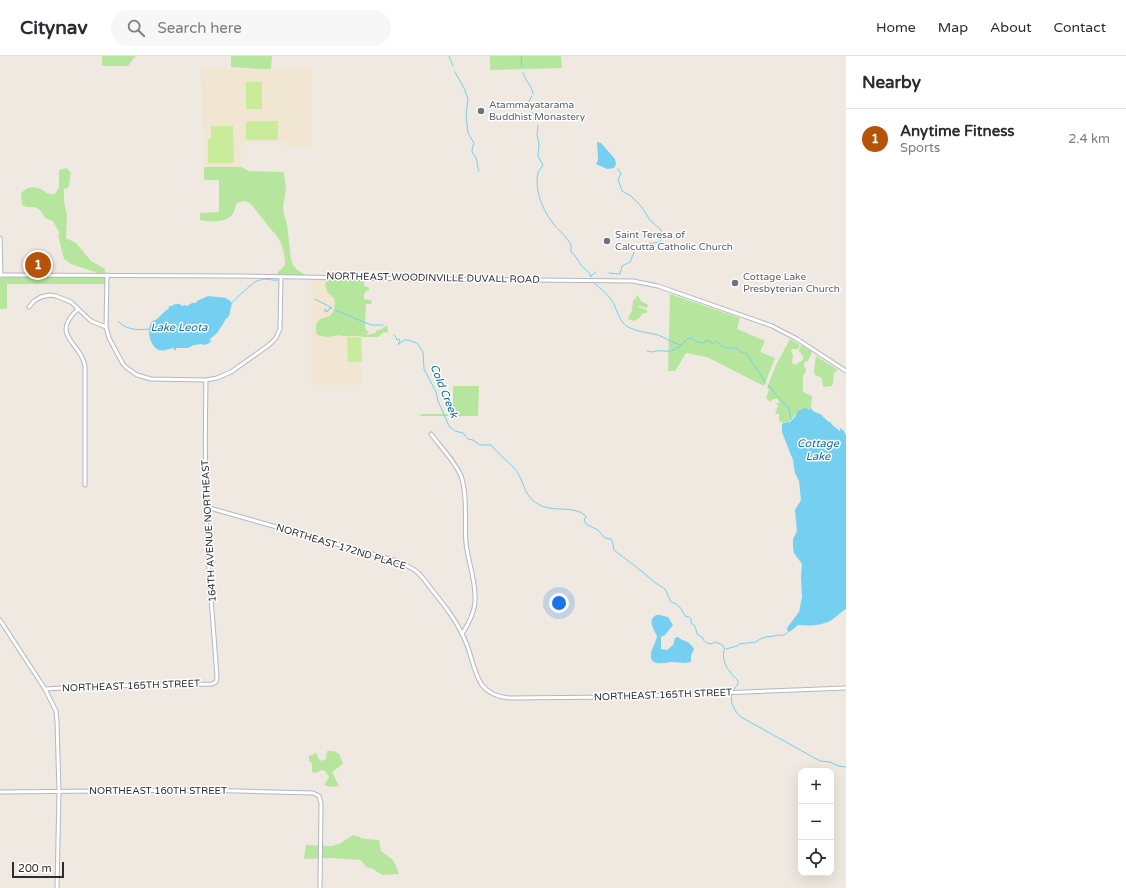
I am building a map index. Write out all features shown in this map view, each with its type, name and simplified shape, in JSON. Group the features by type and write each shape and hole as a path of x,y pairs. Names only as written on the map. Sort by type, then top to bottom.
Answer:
{"street":[{"path":"0,238 0,275"},
{"name":"NORTHEAST WOODINVILLE DUVALL ROAD","path":"0,275 281,276 417,279 618,280 640,282 663,288 772,326 797,339 846,372"},
{"path":"107,275 106,327 109,338 120,359 127,368 145,378 151,379 206,380 217,378 231,372 274,340 280,329 281,276"},
{"path":"29,307 38,299 50,295 71,302 91,321 106,327"},
{"path":"78,309 68,320 66,333 70,342 81,355 85,366 85,485"},
{"name":"164TH AVENUE NORTHEAST","path":"206,380 206,507 217,678 216,682"},
{"path":"431,434 460,473 464,484 466,542 475,594 474,610 468,625 462,634"},
{"name":"NORTHEAST 172ND PLACE","path":"206,507 398,562 410,567 420,574 452,617 462,634 476,673 483,686"},
{"path":"0,620 45,689 56,711 59,792 57,888"},
{"name":"NORTHEAST 165TH STREET","path":"45,689 98,686 212,684 216,682"},
{"name":"NORTHEAST 165TH STREET","path":"483,686 495,695 509,698 618,697 846,688"},
{"name":"NORTHEAST 160TH STREET","path":"0,792 202,790 310,792 316,794 321,803 320,888"}],"shaded area":[{"path":"201,68 311,68 312,147 286,147 286,142 241,142 241,167 204,167"},
{"path":"311,276 362,276 362,385 311,385"}],"green space":[{"path":"102,56 136,56 128,66 102,66"},
{"path":"231,56 272,56 271,69 231,67"},
{"path":"490,56 561,56 562,68 490,70"},
{"path":"246,82 262,82 262,109 246,109"},
{"path":"247,121 277,121 278,140 246,140"},
{"path":"211,126 233,126 234,163 208,163 208,139 211,139"},
{"path":"204,167 241,167 249,171 284,172 286,188 283,207 287,224 291,259 296,269 307,276 280,275 277,273 285,265 284,252 281,243 250,203 245,201 237,203 233,214 229,218 221,221 200,220 200,213 219,212 219,180 204,180"},
{"path":"67,168 71,173 68,188 64,189 64,201 67,215 66,238 76,243 91,261 105,269 106,284 7,284 7,309 0,309 0,275 104,275 71,264 64,259 58,235 60,234 53,221 45,218 40,210 35,207 27,207 22,205 21,194 28,188 38,188 47,193 55,194 59,187 59,170"},
{"path":"327,280 364,281 364,286 369,288 369,290 366,291 364,295 364,300 367,299 372,301 371,304 366,304 365,327 369,332 366,335 375,333 377,330 382,329 387,325 388,332 384,332 378,337 340,335 327,337 317,335 316,324 320,319 330,316 334,310 334,298 328,293 325,285"},
{"path":"637,294 641,301 648,305 647,308 638,307 647,310 647,313 643,313 634,321 628,319 632,310 633,301"},
{"path":"670,294 740,318 737,329 765,341 760,352 775,358 764,386 707,357 686,353 675,371 668,371"},
{"path":"347,337 361,337 362,362 348,362"},
{"path":"790,339 800,345 798,349 792,349 791,352 793,355 792,363 795,365 803,360 803,356 799,351 801,345 812,352 808,361 804,362 806,371 803,376 803,392 812,396 810,410 800,410 788,422 784,423 779,421 779,414 775,414 778,406 776,403 779,403 778,399 773,399 770,402 766,398 769,390 767,388 776,365"},
{"path":"816,356 838,370 834,373 832,386 823,387 822,378 815,375 814,371"},
{"path":"453,386 479,386 478,416 421,416 420,414 453,414"},
{"path":"327,751 334,751 339,754 343,764 332,772 339,786 331,787 324,785 329,777 325,771 321,770 317,773 312,772 312,763 309,761 309,756 316,753 320,761 326,759"},
{"path":"353,835 365,839 379,840 381,851 393,860 399,874 382,875 373,869 366,867 361,860 332,858 304,859 306,845 332,846 341,843"}],"water":[{"path":"597,142 601,143 615,159 616,164 614,168 607,169 596,164 598,160"},
{"name":"Lake Leota","path":"208,296 224,298 230,300 232,303 229,316 217,333 210,339 211,342 205,345 194,345 188,348 176,348 176,350 174,350 174,348 159,350 153,345 149,333 150,325 169,308 169,306 180,304 182,306 187,306"},
{"name":"Cottage Lake","path":"805,408 810,410 811,408 813,411 822,415 840,431 840,428 844,431 846,436 846,609 825,623 798,625 788,632 787,628 799,612 802,597 802,564 794,553 793,547 793,539 797,531 795,510 801,500 799,481 795,473 793,460 782,432 782,425 783,423 790,422 798,411"},
{"path":"656,615 668,617 673,625 665,635 661,637 661,649 667,650 673,645 675,638 678,637 688,642 694,649 691,656 691,662 657,663 652,660 651,652 657,636 653,628 652,620"}],"waterway":[{"path":"449,56 453,66"},
{"path":"521,56 522,67"},
{"path":"455,72 468,99 466,115 468,133 474,143 472,152 476,158 479,171"},
{"path":"523,73 533,94"},
{"path":"532,96 528,103 531,111 536,115 537,121"},
{"path":"538,125 538,156 543,165 538,172 537,179 540,200 549,218 570,242 571,252 591,277"},
{"path":"618,169 621,174 618,179 622,191 631,196 641,206 650,220 661,230 662,238 660,242 645,245"},
{"path":"609,273 620,274 622,266 630,262 637,245"},
{"path":"591,276 596,272"},
{"path":"232,303 257,281 263,279 279,280"},
{"path":"594,283 608,296 614,304 621,320 627,326 635,330 658,335 681,345 687,339 692,338 697,342 703,343 710,341 712,344 715,341 724,347 735,348 742,353 746,353 766,383"},
{"path":"315,299 332,308 327,312 325,309 325,312"},
{"path":"335,310 371,325 383,325"},
{"path":"118,321 125,327 137,330 150,329"},
{"name":"Cold Creek","path":"394,335 397,340 400,340 398,345 403,341 408,340 417,343 423,352 424,369 436,392 438,401 449,426 455,431 463,433 468,439 473,440 480,445 491,445 515,469 531,498 542,506 553,509 576,511 586,516 584,520 586,524 598,530 605,538 611,539 614,550 665,589 671,602 679,606 685,616 691,619 691,623 695,626 697,634 702,637 704,641 712,644 714,642 721,644 725,649"},
{"path":"671,351 680,347 681,345"},
{"path":"647,351 669,351"},
{"path":"768,385 789,409 791,420"},
{"path":"726,649 739,644 756,642 766,637 784,635 788,632"},
{"path":"724,650 723,655 725,664 738,681 738,684 733,691"},
{"path":"732,694 731,700 733,706 741,717 820,761 830,762 838,766 846,767"}],"place":[{"name":"Atammayatarama Buddhist Monastery","path":"481,111"},
{"name":"Saint Teresa of Calcutta Catholic Church","path":"607,241"},
{"name":"Anytime Fitness","path":"38,265"},
{"name":"Cottage Lake Presbyterian Church","path":"735,283"}]}
